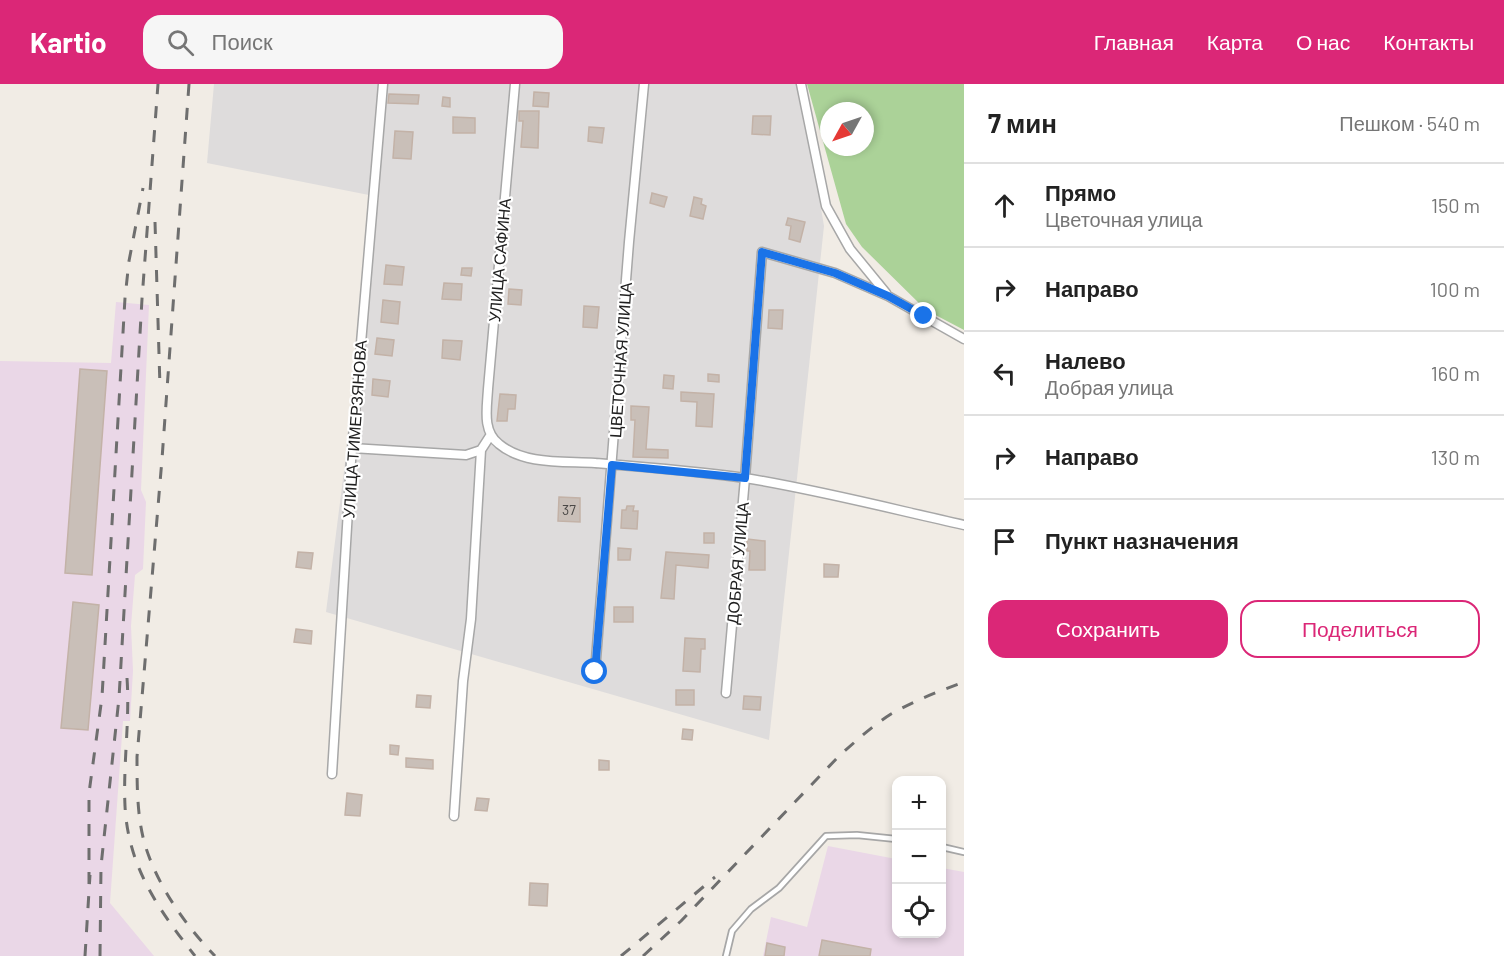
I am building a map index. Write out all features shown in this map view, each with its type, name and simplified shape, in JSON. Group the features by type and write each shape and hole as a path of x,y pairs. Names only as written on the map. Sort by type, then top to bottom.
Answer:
{"street":[{"name":"УЛИЦА ТИМЕРЗЯНОВА","path":"332,774 352,448 383,84"},
{"name":"УЛИЦА САФИНА","path":"490,436 487,424 488,389 514,84"},
{"name":"ЦВЕТОЧНАЯ УЛИЦА","path":"595,672 629,242 644,84"},
{"path":"801,84 826,206 849,249 888,296 964,339"},
{"name":"ДОБРАЯ УЛИЦА","path":"726,693 762,252 835,273 888,296"},
{"path":"454,816 463,681 471,619 481,450 490,436 511,452 532,459 745,478 964,525"},
{"path":"352,448 466,455 481,450"}],"lane":[{"path":"726,956 732,931 751,909 786,881 826,836 857,835 892,838"},
{"path":"946,848 964,852"}],"shaded area":[{"path":"214,84 800,84 824,226 769,740 326,612 379,197 207,163"},
{"path":"116,302 149,305 141,490 146,502 143,569 135,575 131,626 133,671 130,721 123,721 110,903 154,956 0,956 0,361 111,363"},
{"path":"828,846 892,858 892,938 946,938 946,869 964,872 964,956 763,956 771,917 807,927"}],"green space":[{"path":"807,84 964,84 964,330 926,310 862,247 846,224 827,156 874,156 874,102 820,102 820,131"}],"building":[{"path":"534,92 549,93 548,107 533,106"},
{"path":"389,94 419,95 418,104 388,103"},
{"path":"443,97 450,98 450,107 442,106"},
{"path":"519,111 539,111 538,148 521,147 523,121 519,121"},
{"path":"753,116 771,116 770,135 752,134"},
{"path":"453,117 475,118 475,133 453,133"},
{"path":"589,127 604,128 602,143 588,141"},
{"path":"395,131 413,132 411,159 393,158"},
{"path":"652,193 667,197 664,207 650,203"},
{"path":"694,197 702,199 701,204 706,206 703,219 690,216"},
{"path":"788,218 805,222 800,242 789,239 791,226 786,225"},
{"path":"386,265 404,267 402,285 384,284"},
{"path":"462,268 472,268 471,276 461,275"},
{"path":"444,283 462,284 461,300 442,299"},
{"path":"509,289 522,290 521,305 508,304"},
{"path":"383,300 400,302 398,324 381,322"},
{"path":"584,306 599,307 597,328 583,327"},
{"path":"769,310 783,310 782,329 768,328"},
{"path":"377,338 394,340 392,356 375,354"},
{"path":"443,340 462,341 460,360 442,358"},
{"path":"80,369 107,371 92,575 65,573"},
{"path":"708,374 719,375 719,382 708,381"},
{"path":"664,375 674,376 673,389 663,388"},
{"path":"373,379 390,381 388,397 372,395"},
{"path":"681,392 714,394 712,427 696,426 697,402 681,401"},
{"path":"500,394 516,395 515,409 508,409 507,421 497,421"},
{"path":"631,406 649,407 646,449 668,450 668,458 633,457 635,420 631,420"},
{"path":"559,497 580,498 580,522 558,521"},
{"path":"627,506 634,506 633,511 638,511 637,529 621,528 622,510 626,510"},
{"path":"704,533 714,533 714,543 704,543"},
{"path":"747,539 765,541 765,570 749,570 750,551 747,551"},
{"path":"618,548 631,549 630,560 618,560"},
{"path":"298,552 313,553 311,569 296,567"},
{"path":"666,552 709,555 708,568 676,565 674,599 661,598"},
{"path":"824,564 839,565 838,577 824,577"},
{"path":"73,602 99,605 88,730 61,728"},
{"path":"614,607 633,607 633,622 614,622"},
{"path":"296,629 312,631 311,644 294,642"},
{"path":"685,638 705,639 705,649 701,649 700,672 683,671"},
{"path":"676,690 694,690 694,705 676,705"},
{"path":"417,695 431,696 430,708 416,707"},
{"path":"744,696 761,697 760,710 743,709"},
{"path":"683,729 693,730 692,740 682,739"},
{"path":"390,745 399,746 398,755 390,754"},
{"path":"406,758 433,760 433,769 406,767"},
{"path":"599,760 609,761 609,770 599,770"},
{"path":"347,793 362,795 360,816 345,815"},
{"path":"477,798 489,799 487,811 475,810"},
{"path":"530,883 548,884 547,906 529,905"},
{"path":"822,940 871,949 870,956 819,956"},
{"path":"767,943 785,947 784,956 765,956"}],"railway":[{"path":"100,956 101,866 119,698 142,299 158,84"},
{"path":"189,84 162,459 137,757 137,792 143,837 158,878 184,919 215,956"},
{"path":"89,884 89,793 102,697 125,298 129,261 143,188"},
{"path":"155,222 160,387"},
{"path":"127,678 125,806 132,849 158,904 195,956"},
{"path":"643,956 681,921 858,739 900,709 964,682"},
{"path":"85,956 90,875"},
{"path":"621,956 715,877"}],"route":[{"path":"595,672 612,465 745,478 762,252 835,273 888,296 924,316"}]}
